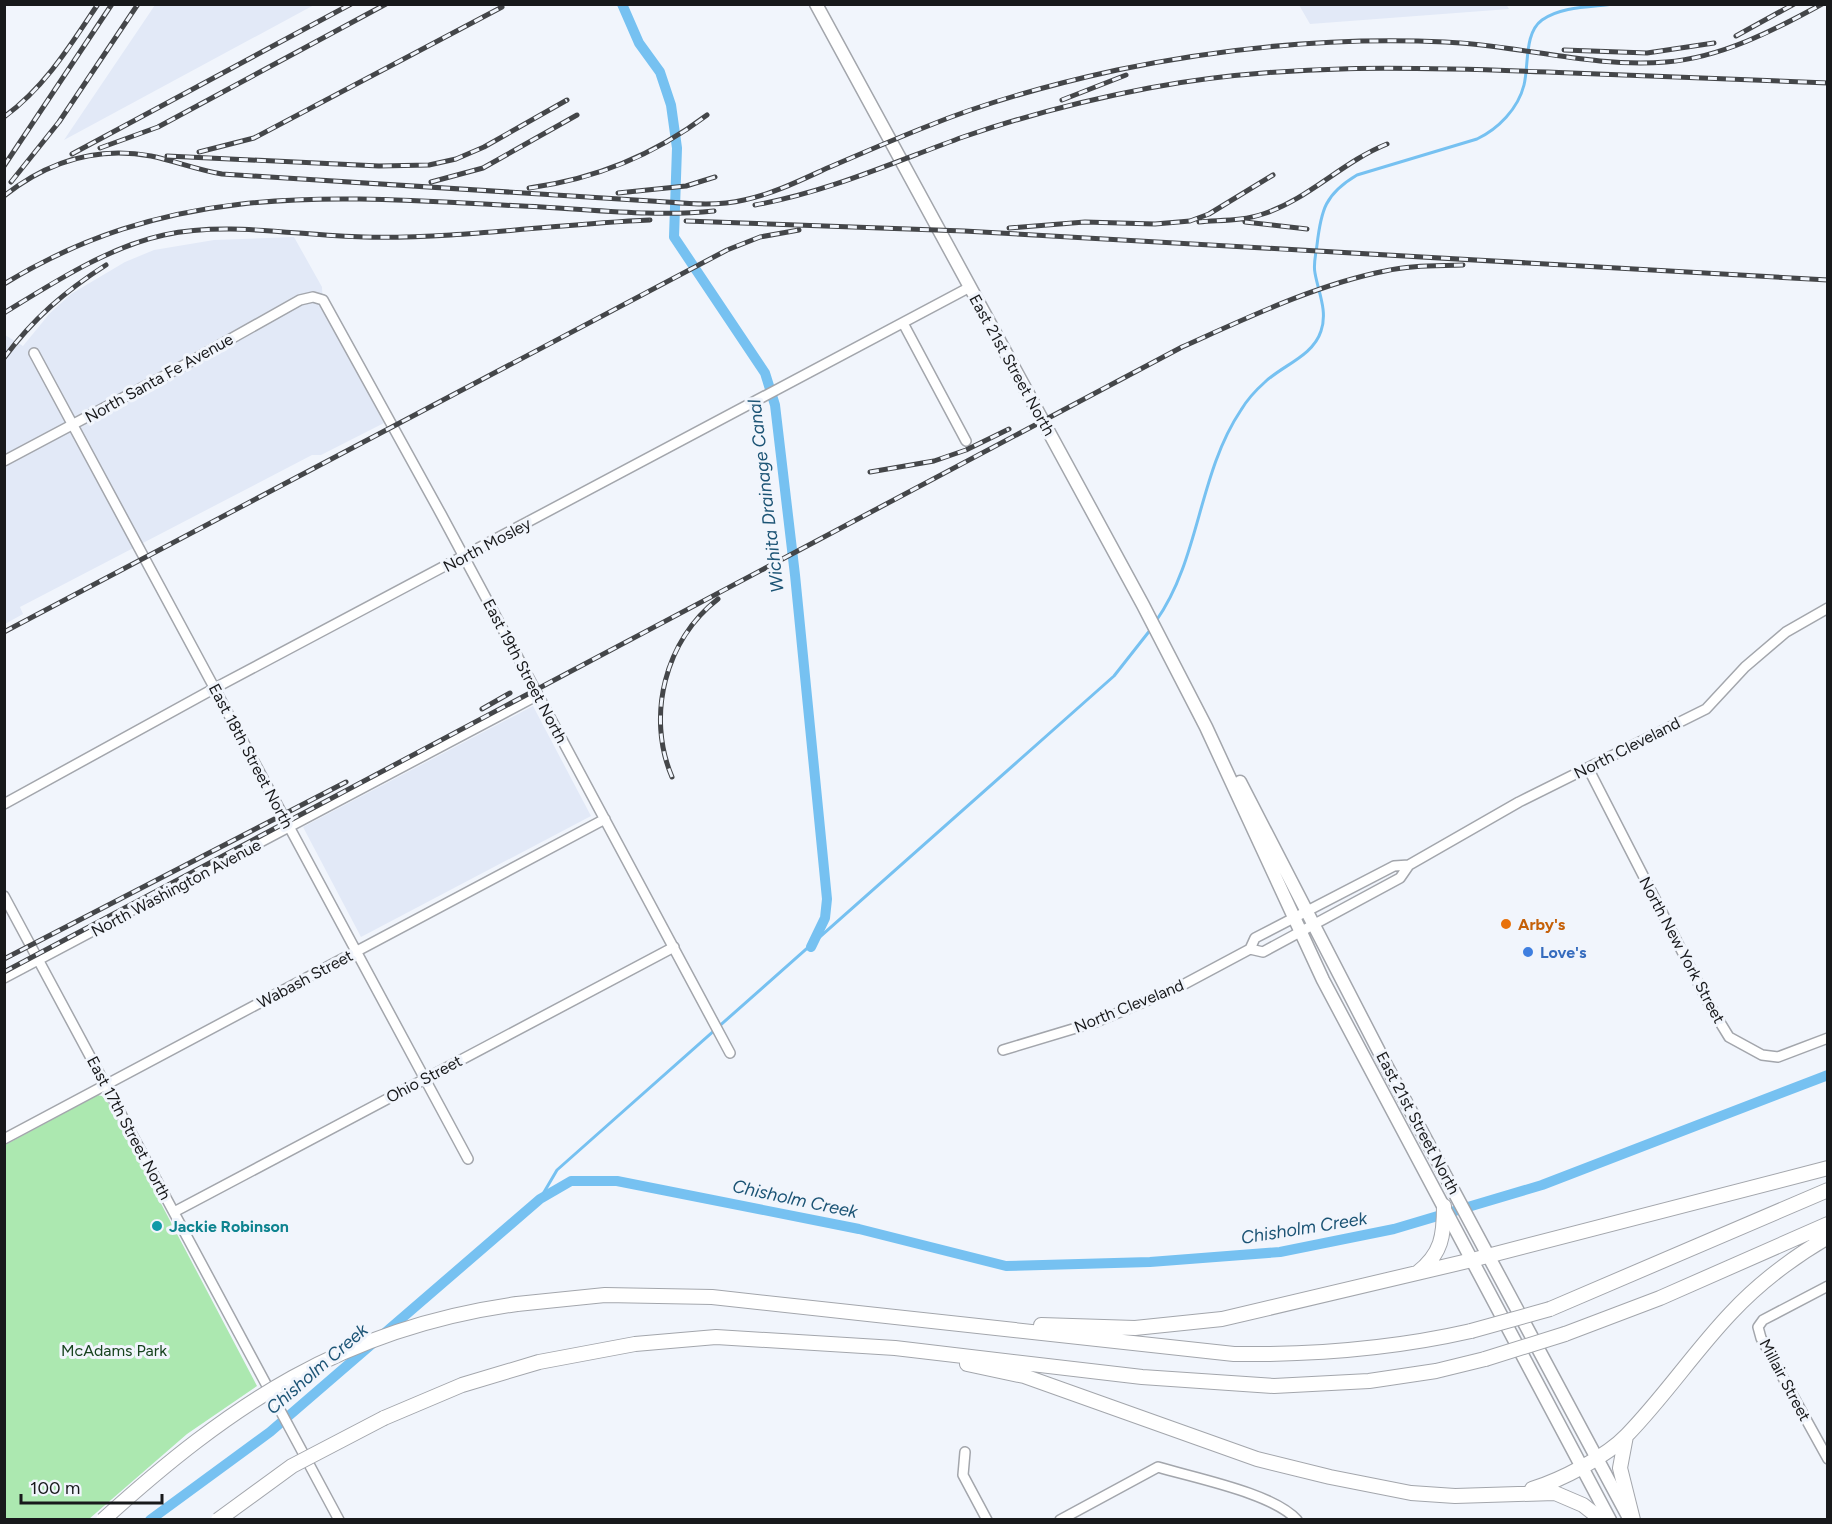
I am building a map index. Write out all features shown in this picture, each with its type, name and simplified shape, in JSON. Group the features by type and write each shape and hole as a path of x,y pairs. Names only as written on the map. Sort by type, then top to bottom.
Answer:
{"highway":[{"path":"942,1322 1135,1328 1234,1317 1657,1214 1827,1168"},
{"path":"103,1520 185,1448 292,1376 367,1342 416,1324 463,1311 605,1295 712,1297 1234,1354 1293,1355 1375,1349 1418,1344 1550,1309 1827,1190"},
{"path":"1416,1274 1434,1258 1443,1241 1444,1206"},
{"path":"218,1520 292,1466 384,1418 462,1385 500,1373 594,1351 635,1344 716,1338 895,1348 1142,1377 1274,1386 1369,1381 1436,1371 1485,1359 1565,1334 1660,1298 1827,1224"},
{"path":"1524,1492 1551,1483 1582,1466 1626,1436 1731,1312 1760,1285 1827,1237"},
{"path":"895,1348 1024,1376 1257,1459 1330,1478 1412,1493 1467,1496 1524,1492 1555,1493 1571,1498 1592,1510 1602,1520"},
{"path":"1626,1436 1620,1468 1631,1520"}],"main road":[{"name":"East 21st Street North","path":"816,4 1143,605 1206,727 1247,794 1475,1230 1631,1520"},
{"name":"East 21st Street North","path":"1206,727 1323,980 1610,1520"}],"street":[{"name":"North Mosley","path":"4,804 215,688 970,287"},
{"name":"North Santa Fe Avenue","path":"4,461 300,300 313,297"},
{"name":"East 19th Street North","path":"313,297 323,300 332,313 730,1053"},
{"path":"903,323 966,441"},
{"name":"East 18th Street North","path":"34,353 468,1159"},
{"name":"North Cleveland","path":"1003,1050 1096,1022 1177,988 1250,950 1263,952 1400,878 1409,865 1520,802 1706,709 1745,667 1786,632 1827,608"},
{"name":"North Washington Avenue","path":"4,978 290,829 538,695"},
{"name":"North New York Street","path":"1588,768 1710,1006 1729,1037 1762,1055 1778,1057 1827,1038"},
{"name":"Wabash Street","path":"4,1139 605,819"},
{"name":"North Cleveland","path":"1250,950 1255,938 1394,866 1409,865"},
{"name":"East 17th Street North","path":"4,896 339,1520"},
{"name":"Ohio Street","path":"174,1212 674,948"},
{"name":"Millair Street","path":"1827,1286 1763,1320 1758,1328 1827,1459"},
{"path":"965,1452 963,1475 987,1520"},
{"path":"1060,1520 1158,1467 1255,1496 1286,1508 1297,1519"}],"shaded area":[{"path":"1506,4 1509,9 1310,24 1299,5"},
{"path":"155,5 314,5 64,140"},
{"path":"294,237 322,287 323,307 384,423 321,455 312,455 20,607 23,614 5,624 5,335 23,346 50,313 71,294 125,262 154,250 214,240"},
{"path":"533,706 591,816 361,937 303,827"}],"green space":[{"name":"McAdams Park","path":"98,1095 105,1097 257,1386 187,1434 89,1519 5,1519 5,1145"}],"waterway":[{"name":"Wichita Drainage Canal","path":"622,4 639,43 660,72 671,105 677,148 674,237 765,373 775,405 795,575 827,899 825,918 811,947"},
{"path":"1156,621 1171,597 1182,571 1216,461 1243,406 1272,376 1305,354 1317,340 1321,331 1323,309 1314,263 1320,222 1331,196 1357,175 1477,139 1492,130 1512,110 1521,94 1528,50 1536,26 1542,20 1558,12 1614,4"},
{"path":"540,1199 557,1170 1114,676 1151,629"},
{"name":"Chisholm Creek","path":"150,1520 270,1432 540,1199 571,1181 617,1181 859,1229 1006,1266 1150,1262 1280,1252 1394,1229 1542,1185 1828,1075"}],"railway":[{"path":"4,117 32,93 44,79 98,4"},
{"path":"4,166 112,4"},
{"path":"11,182 59,122 138,4"},
{"path":"72,154 351,4"},
{"path":"100,148 158,127 386,4"},
{"path":"1736,36 1794,4"},
{"path":"4,196 20,184 55,166 92,155 131,153 222,174 686,203 735,202 774,191 915,131 998,101 1069,81 1157,62 1239,50 1363,41 1445,42 1610,62 1666,62 1727,49 1766,33 1822,4"},
{"path":"199,152 254,138 502,7"},
{"path":"1564,50 1647,53 1714,43"},
{"path":"755,205 835,184 963,137 1055,109 1149,88 1248,74 1397,68 1828,83"},
{"path":"1062,100 1126,75"},
{"path":"167,156 379,166 429,165 456,159 484,147 567,100"},
{"path":"431,182 483,168 577,115"},
{"path":"529,188 578,178 623,163 666,142 707,115"},
{"path":"1199,222 1248,218 1280,207 1311,190 1355,160 1387,144"},
{"path":"1009,228 1085,222 1155,224 1190,221 1209,214 1273,175"},
{"path":"618,193 686,186 715,177"},
{"path":"4,284 70,249 135,225 201,210 266,202 333,199 401,200 649,213 714,211"},
{"path":"4,313 61,278 122,248 164,235 189,231 238,229 339,236 400,237 471,234 650,220"},
{"path":"686,221 964,231 1828,280"},
{"path":"1245,222 1307,229"},
{"path":"4,632 727,250 760,237 799,230"},
{"path":"4,358 26,331 51,307 106,265"},
{"path":"4,972 1182,347 1282,303 1359,277 1404,268 1463,265"},
{"path":"870,472 934,461 966,450 1009,429"},
{"path":"672,777 664,754 661,729 661,705 665,680 673,657 685,636 700,616 718,599"},
{"path":"482,709 510,693"},
{"path":"4,959 346,782"}],"place":[{"name":"Arby's","path":"1506,924"},
{"name":"Love's","path":"1528,952"},
{"name":"Jackie Robinson","path":"157,1226"}]}
